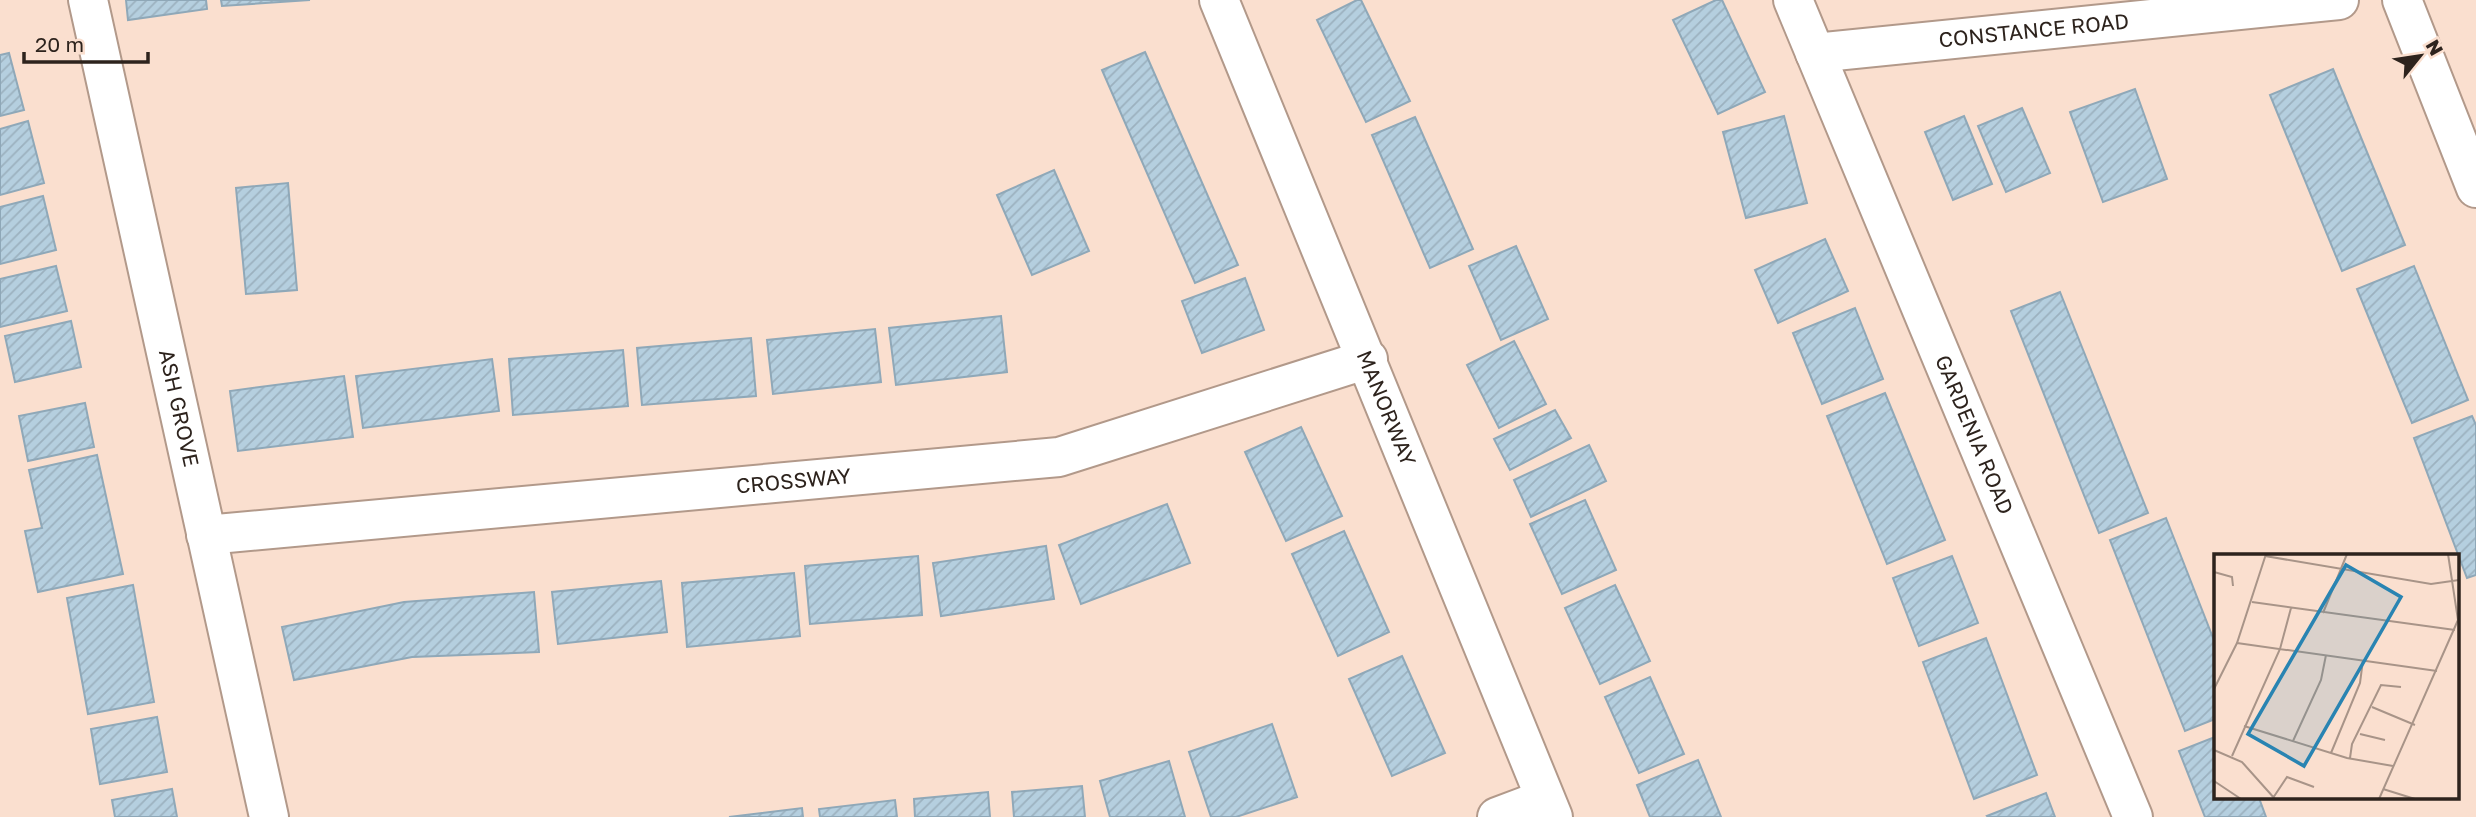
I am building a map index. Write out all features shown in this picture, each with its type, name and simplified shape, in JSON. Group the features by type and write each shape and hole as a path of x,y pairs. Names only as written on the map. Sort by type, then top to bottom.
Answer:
{"street":[{"name":"ASH GROVE","path":"89,0 269,817"},
{"name":"MANORWAY","path":"1219,0 1368,359 1549,808"},
{"name":"GARDENIA ROAD","path":"1793,0 2133,817"},
{"name":"CONSTANCE ROAD","path":"1815,53 2339,0"},
{"path":"2402,0 2476,188"},
{"name":"CROSSWAY","path":"206,535 1059,457 1368,359"},
{"path":"1497,817 1549,808"}],"building":[{"path":"126,0 206,0 207,9 128,20"},
{"path":"221,0 310,0 222,6"},
{"path":"1361,0 1410,101 1366,122 1317,20"},
{"path":"1716,0 1722,0 1765,92 1718,114 1673,20"},
{"path":"1145,52 1238,265 1195,283 1102,70"},
{"path":"9,53 24,110 0,116 0,55"},
{"path":"2333,69 2405,245 2342,271 2270,95"},
{"path":"2135,89 2167,179 2103,202 2070,112"},
{"path":"2022,108 2050,173 2006,192 1978,126"},
{"path":"1784,116 1807,203 1746,218 1723,132"},
{"path":"1964,116 1992,184 1953,200 1925,132"},
{"path":"1415,117 1473,249 1430,268 1372,135"},
{"path":"28,121 44,183 0,195 0,129"},
{"path":"1054,170 1089,251 1032,275 997,195"},
{"path":"288,183 297,290 246,294 236,188"},
{"path":"43,196 56,250 0,264 0,207"},
{"path":"1825,239 1848,291 1778,323 1755,270"},
{"path":"1516,246 1548,319 1501,340 1469,266"},
{"path":"56,266 67,311 0,327 0,279"},
{"path":"2414,266 2468,400 2412,423 2357,289"},
{"path":"1245,278 1264,330 1202,353 1182,301"},
{"path":"2060,292 2148,513 2099,533 2011,311"},
{"path":"1855,308 1883,379 1822,404 1793,333"},
{"path":"1001,316 1007,372 896,385 889,328"},
{"path":"71,321 81,367 15,382 5,336"},
{"path":"875,329 881,382 773,394 767,340"},
{"path":"751,338 756,396 642,405 637,348"},
{"path":"1514,341 1546,404 1499,428 1467,365"},
{"path":"623,350 628,406 513,415 509,359"},
{"path":"492,359 499,411 363,428 356,376"},
{"path":"344,376 353,437 238,451 230,391"},
{"path":"1885,393 1945,540 1887,564 1827,416"},
{"path":"85,403 94,447 28,461 19,416"},
{"path":"1555,410 1571,438 1510,470 1494,439"},
{"path":"2472,416 2476,425 2476,575 2467,578 2414,438"},
{"path":"1301,427 1342,516 1286,541 1245,452"},
{"path":"1589,445 1606,481 1531,517 1514,480"},
{"path":"97,455 123,574 38,592 25,531 42,528 29,470"},
{"path":"1585,500 1616,570 1562,594 1530,524"},
{"path":"1167,504 1190,563 1081,604 1059,545"},
{"path":"2166,518 2214,640 2214,719 2185,731 2110,540"},
{"path":"1344,531 1389,632 1338,656 1292,554"},
{"path":"1046,546 1054,599 941,616 933,563"},
{"path":"918,556 922,615 810,624 805,566"},
{"path":"1952,556 1978,623 1919,646 1893,578"},
{"path":"794,573 800,636 687,647 682,583"},
{"path":"661,581 667,632 558,644 552,592"},
{"path":"133,585 154,702 88,714 67,598"},
{"path":"1615,585 1650,661 1600,684 1565,608"},
{"path":"534,592 539,652 412,657 294,680 282,627 404,602"},
{"path":"1986,638 2037,775 1974,799 1923,662"},
{"path":"1402,656 1445,753 1392,776 1349,679"},
{"path":"1650,677 1684,754 1639,773 1605,697"},
{"path":"157,717 167,772 100,784 91,729"},
{"path":"1272,724 1297,797 1236,817 1211,817 1189,752"},
{"path":"2214,737 2214,800 2260,800 2266,817 2205,817 2179,751"},
{"path":"1698,760 1721,817 1650,817 1637,785"},
{"path":"1169,761 1185,817 1110,817 1100,781"},
{"path":"1082,786 1085,817 1014,817 1012,792"},
{"path":"172,789 177,817 115,817 112,800"},
{"path":"988,792 990,817 915,817 914,799"},
{"path":"2046,793 2055,817 1987,816"},
{"path":"895,800 897,817 820,817 819,809"},
{"path":"802,808 803,817 729,817"}]}
